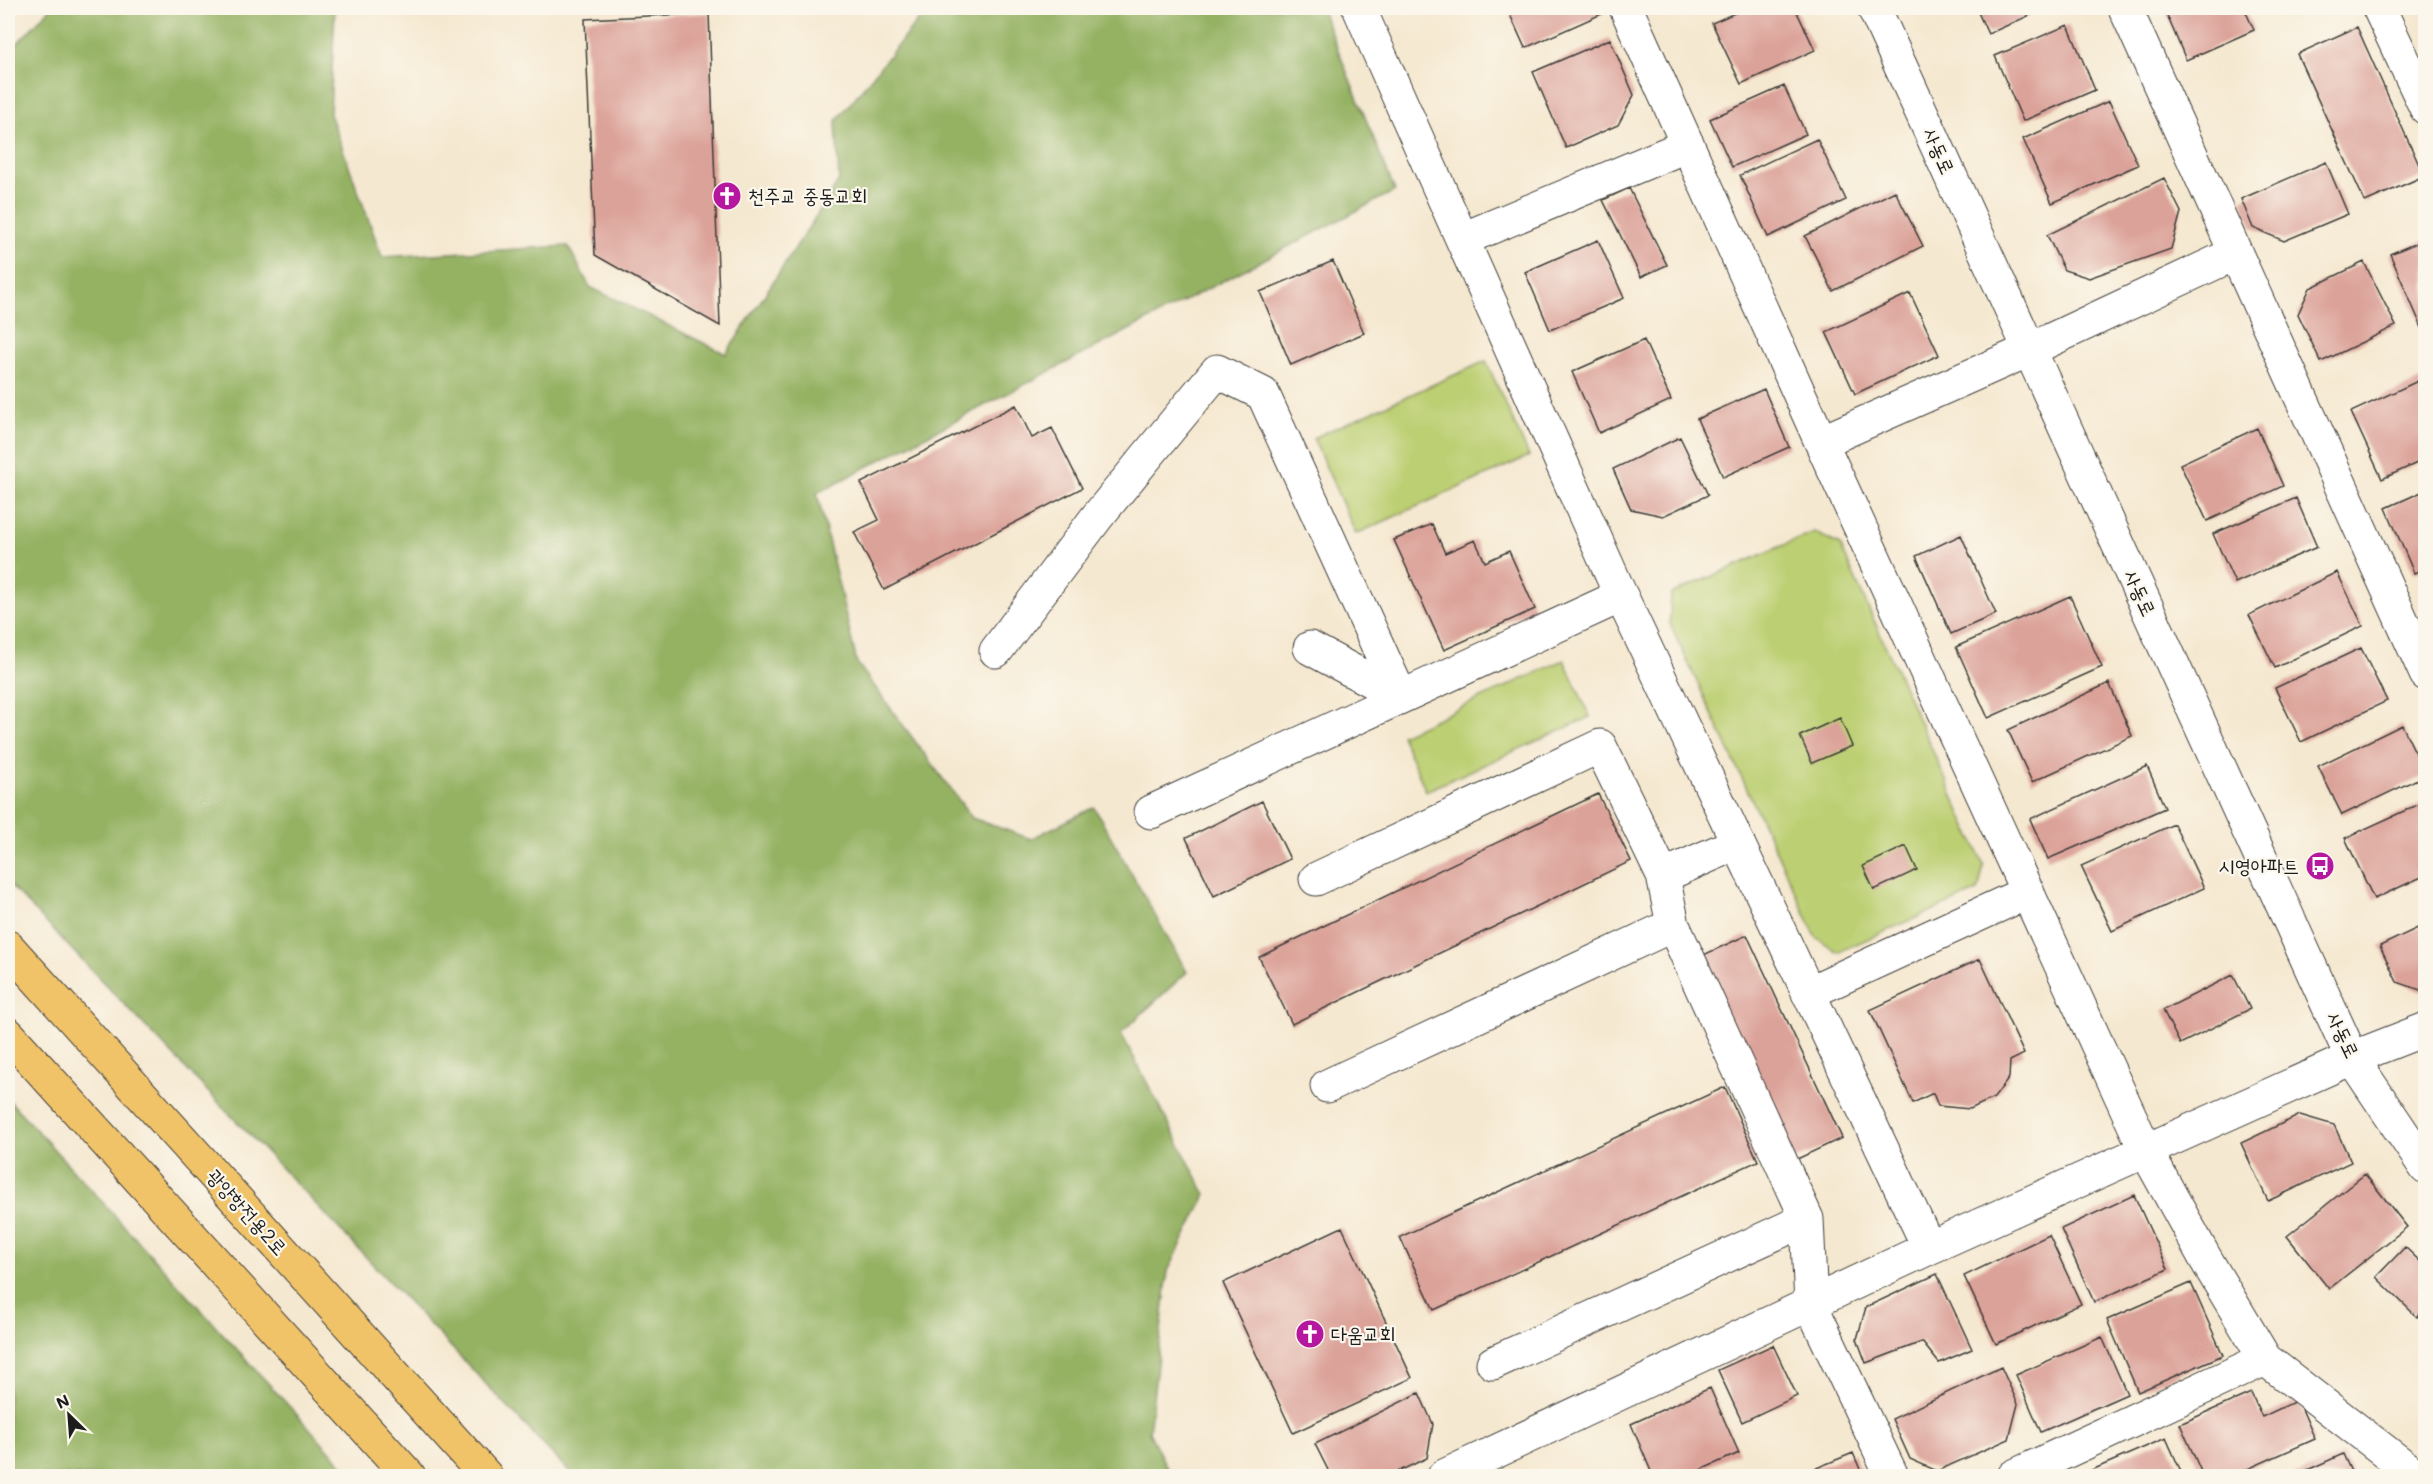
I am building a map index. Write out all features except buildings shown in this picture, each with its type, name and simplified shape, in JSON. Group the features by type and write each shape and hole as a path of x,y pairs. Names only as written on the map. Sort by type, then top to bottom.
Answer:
{"highway":[{"name":"광양항전용2로","path":"8,947 486,1476"},
{"path":"8,1034 410,1476"}],"street":[{"path":"1359,8 1621,596 1929,1248"},
{"path":"1626,8 1821,442 2146,1151 2205,1258 2265,1359 2416,1476"},
{"name":"사동로","path":"1874,8 2352,1058 2426,1168"},
{"path":"2125,8 2234,254 2426,674"},
{"path":"2379,8 2426,108"},
{"path":"1463,239 1688,145"},
{"path":"1821,442 2029,350 2234,254"},
{"path":"996,651 1097,516 1217,370 1263,394 1401,697"},
{"path":"1151,812 1621,596"},
{"path":"1310,648 1401,697"},
{"path":"1316,879 1600,746 1664,876 1673,925 1807,1219 1810,1305 1892,1476"},
{"path":"1664,876 1738,843"},
{"path":"1808,993 2028,892"},
{"path":"1327,1086 1673,925"},
{"path":"1444,1476 1489,1467 1810,1305 1929,1248 2352,1058 2426,1029"},
{"path":"1493,1363 1807,1219"},
{"path":"2014,1476 2265,1359"}],"green space":[{"path":"51,8 335,8 330,114 382,257 568,246 590,287 726,354 839,181 836,121 928,8 1321,8 1395,191 817,493 857,663 972,818 1031,839 1094,807 1187,972 1121,1033 1206,1195 1168,1271 1149,1432 1171,1476 573,1476 8,883 8,53"},
{"path":"1486,361 1529,456 1356,534 1313,438"},
{"path":"1814,532 1840,545 1984,865 1978,891 1838,952 1816,937 1670,624 1671,594"},
{"path":"1564,660 1590,717 1426,791 1401,735"},
{"path":"8,1099 353,1476 8,1476"}],"place":[{"name":"천주교 중동교회","path":"727,196"},
{"name":"시영아파트","path":"2320,866"},
{"name":"다움교회","path":"1310,1334"}]}
